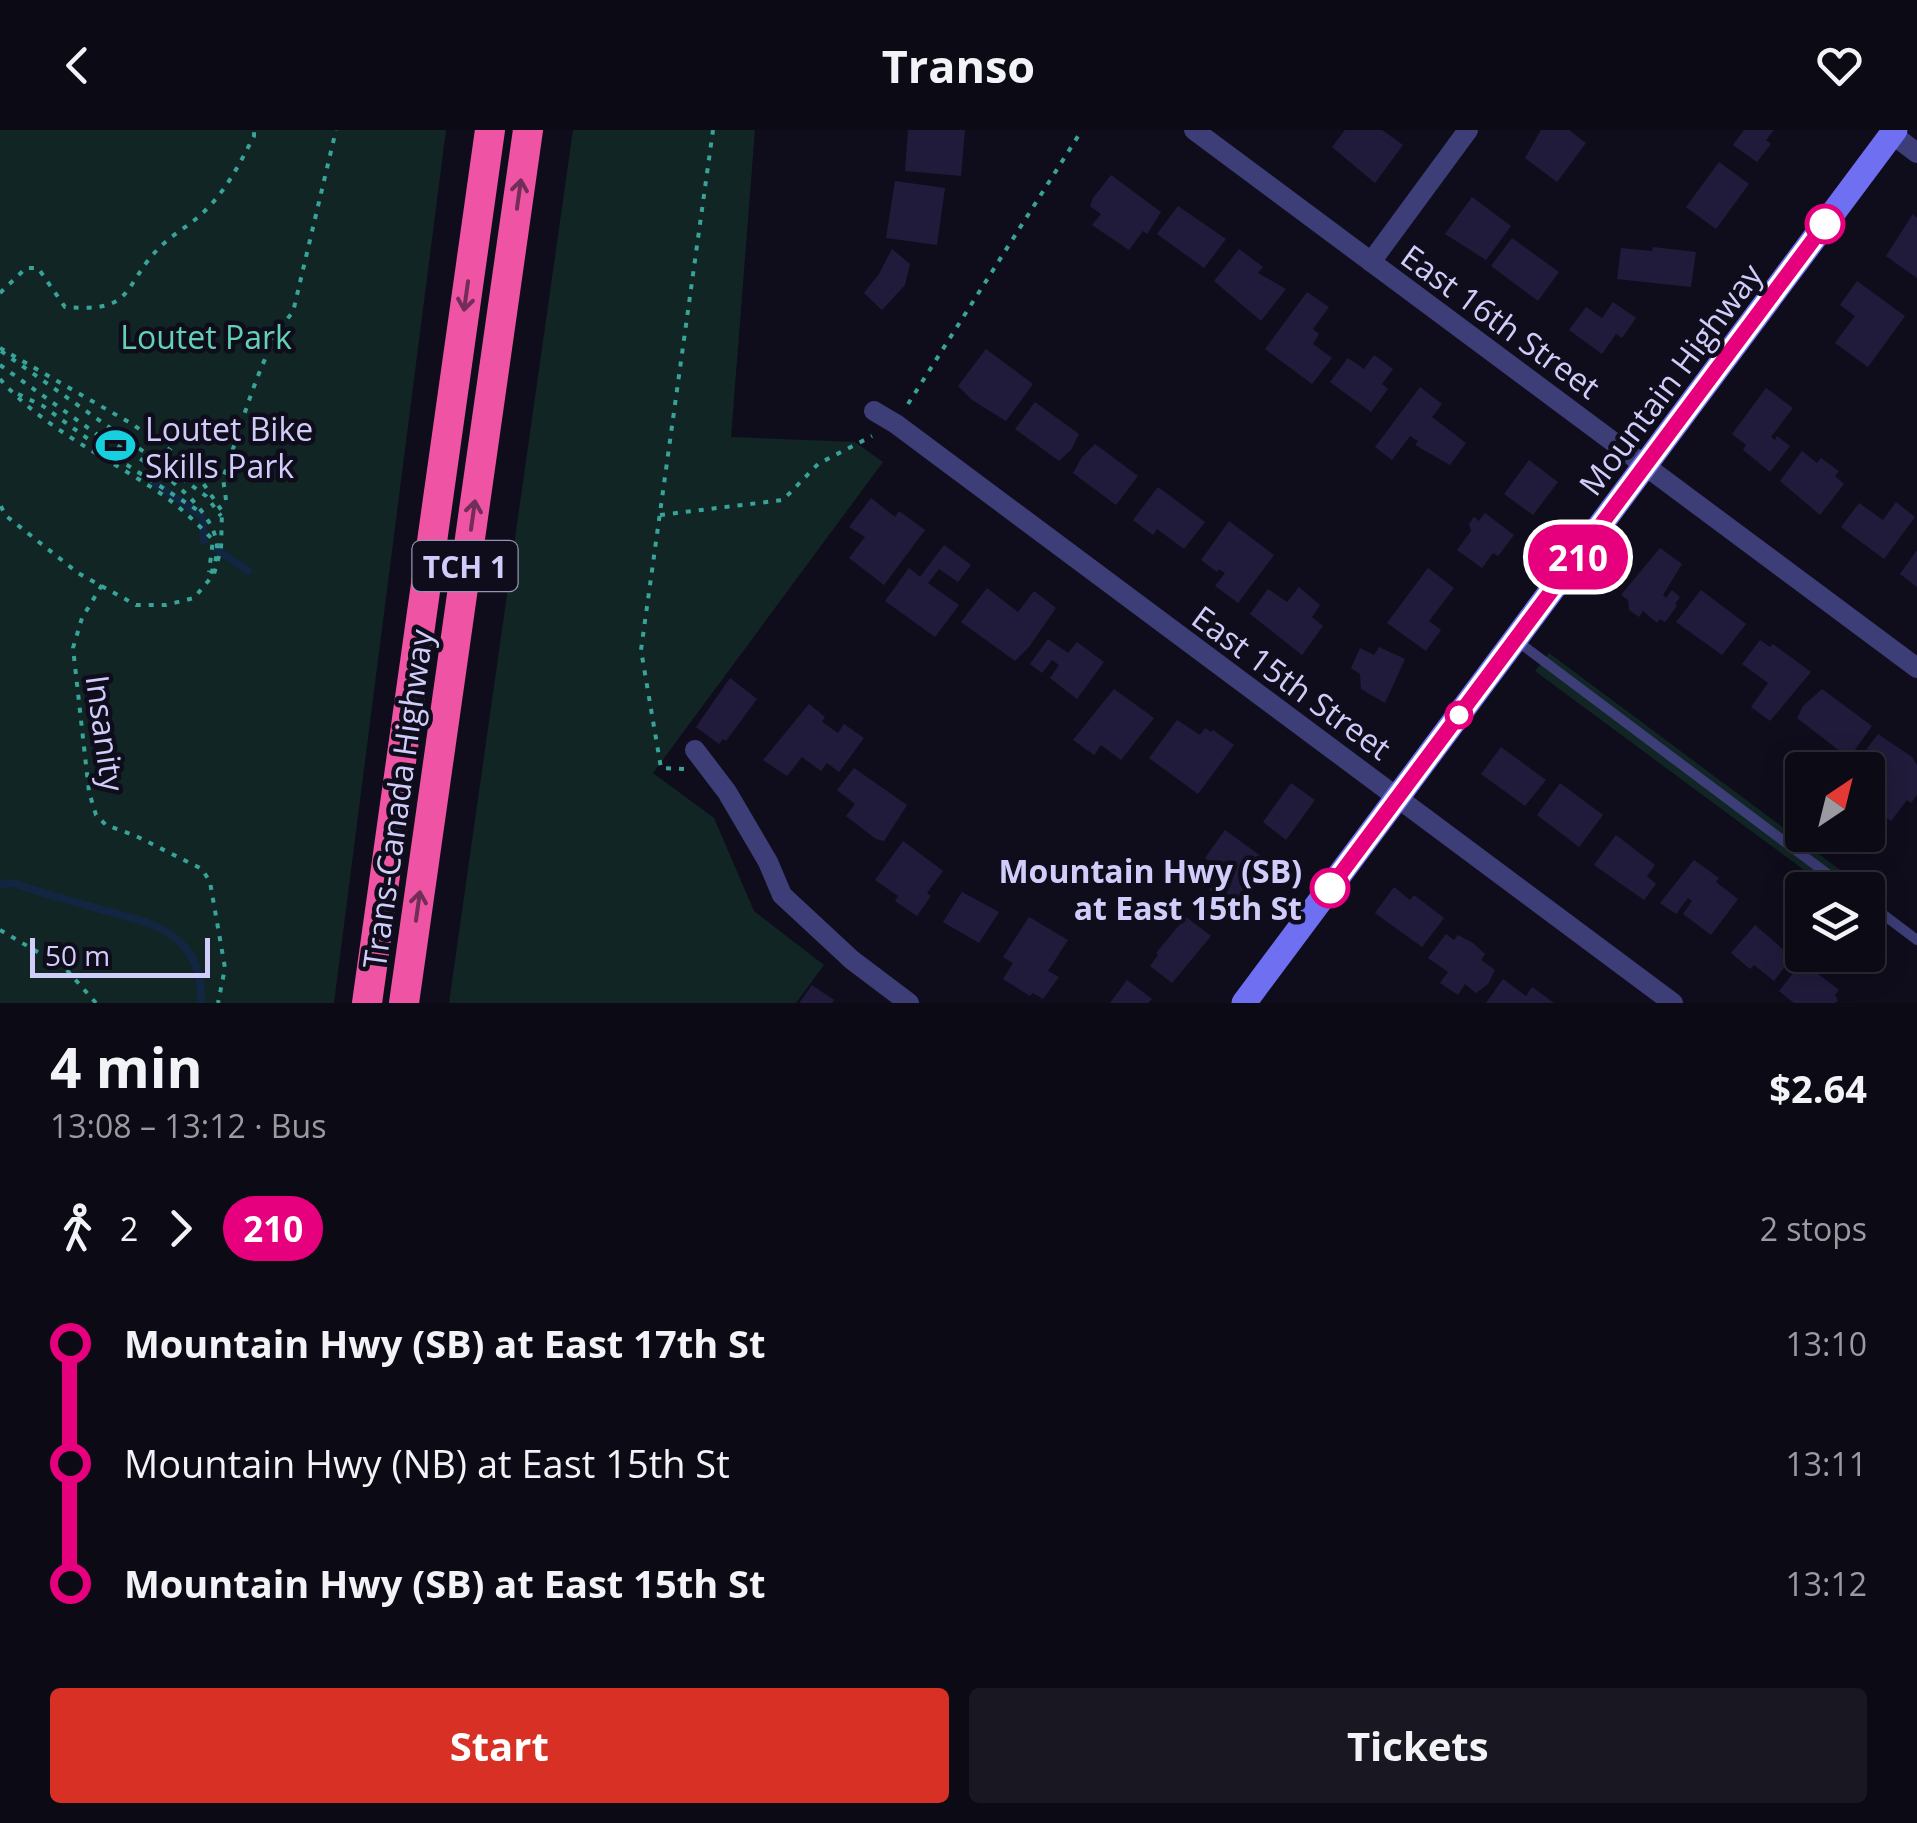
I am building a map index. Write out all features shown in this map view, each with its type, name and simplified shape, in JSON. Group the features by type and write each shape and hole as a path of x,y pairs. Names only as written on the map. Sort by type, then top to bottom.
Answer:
{"highway":[{"name":"Trans-Canada Highway","path":"368,1003 490,130"},
{"name":"Trans-Canada Highway","path":"404,1003 528,130"}],"main road":[{"name":"Mountain Highway","path":"1244,1003 1894,132"}],"street":[{"name":"East 16th Street","path":"1194,130 1917,668"},
{"path":"1370,262 1468,130"},
{"path":"1894,132 1917,152"},
{"name":"East 15th Street","path":"874,412 896,424 1674,1003"},
{"path":"695,750 736,806 782,895 852,960 908,1003"}],"lane":[{"path":"1516,640 1826,872"},
{"path":"1885,916 1917,940"}],"path":[{"path":"0,293 26,268 38,268 65,307 96,309 128,294 159,248 200,215 231,182 254,130"},
{"path":"226,500 222,478 268,355 293,312 336,130"},
{"path":"708,770 662,768 641,650 714,130"},
{"path":"660,516 783,500 818,464 896,424 1082,130"},
{"path":"0,349 132,424 190,464 222,512 220,557 208,582 194,598 166,605 136,606 78,573 4,514 0,504"},
{"path":"0,349 206,496 222,520"},
{"path":"0,366 157,472 194,502 208,517 217,546 208,582"},
{"path":"0,379 80,444 154,489 195,521 213,540 208,582"},
{"path":"13,392 44,406 99,447 208,517"},
{"name":"Insanity","path":"102,584 82,618 72,648 89,792 96,815 106,825 202,869 210,882 216,927 224,950 225,968 218,1003"},
{"path":"0,930 65,968 96,1003"}],"green space":[{"name":"Loutet Park","path":"0,130 446,130 334,1003 0,1003"},
{"path":"573,130 755,130 731,437 855,442 883,462 653,773 714,818 754,911 824,965 796,1003 449,1003"},
{"path":"1549,653 1785,829 1785,852 1816,852 1843,872 1807,872 1535,671"}],"building":[{"path":"908,130 965,130 961,176 905,171"},
{"path":"1345,130 1382,130 1403,145 1375,183 1332,147"},
{"path":"1541,130 1569,130 1586,143 1557,182 1525,158"},
{"path":"1744,130 1774,130 1766,140 1771,144 1757,162 1733,145"},
{"path":"1719,162 1749,184 1716,229 1686,207"},
{"path":"1111,175 1161,212 1147,234 1143,231 1129,250 1092,225 1101,214 1090,206 1093,198"},
{"path":"895,181 945,188 937,245 886,238"},
{"path":"1472,197 1511,226 1486,260 1445,234"},
{"path":"1178,206 1226,239 1204,268 1157,234"},
{"path":"1913,214 1917,218 1917,278 1886,256"},
{"path":"1512,238 1559,272 1538,301 1491,266"},
{"path":"1653,247 1696,252 1691,287 1617,279 1621,248 1652,251"},
{"path":"892,249 910,264 905,285 882,310 864,293"},
{"path":"1239,249 1263,267 1258,273 1286,289 1261,321 1214,281"},
{"path":"1857,281 1905,316 1868,367 1835,343 1855,316 1840,305"},
{"path":"1307,292 1329,307 1313,329 1319,334 1313,344 1332,358 1312,384 1265,349"},
{"path":"1613,302 1636,318 1622,338 1616,334 1602,354 1569,330 1586,307 1602,318"},
{"path":"986,349 1033,384 1006,421 972,400 958,386"},
{"path":"1374,355 1393,369 1382,384 1388,389 1371,412 1330,382 1348,358 1364,369"},
{"path":"1420,387 1442,404 1432,417 1466,443 1450,465 1415,445 1418,441 1410,436 1392,460 1375,447"},
{"path":"1766,388 1793,408 1771,437 1775,440 1777,436 1790,446 1770,472 1743,450 1746,445 1732,434"},
{"path":"1035,402 1079,434 1071,450 1059,461 1015,429"},
{"path":"1095,444 1138,476 1116,505 1073,473"},
{"path":"1802,451 1817,463 1821,458 1839,471 1835,476 1844,484 1820,515 1780,481"},
{"path":"1529,460 1558,482 1533,515 1504,494"},
{"path":"1158,487 1205,522 1184,549 1157,529 1153,535 1133,520"},
{"path":"871,498 895,517 899,511 925,530 884,585 849,558 865,537 849,527"},
{"path":"1896,502 1915,517 1884,559 1841,527 1859,503 1883,520"},
{"path":"1485,513 1514,535 1498,556 1493,553 1482,568 1457,550 1471,531 1469,524 1474,517 1479,521"},
{"path":"1229,521 1274,555 1238,603 1215,586 1225,573 1201,560"},
{"path":"944,545 971,565 958,582 939,569 928,583 959,605 935,637 885,601 909,568 920,577"},
{"path":"1660,548 1682,564 1663,595 1666,598 1672,590 1680,597 1677,606 1665,622 1660,619 1657,623 1643,611 1639,617 1629,610 1628,600 1621,595"},
{"path":"1917,550 1917,587 1900,574"},
{"path":"1428,568 1454,588 1429,621 1441,630 1426,651 1387,623"},
{"path":"1299,587 1320,605 1312,617 1323,626 1302,655 1250,614 1268,589 1287,602"},
{"path":"987,588 1018,612 1034,591 1056,608 1015,661 961,622"},
{"path":"1701,590 1746,624 1722,655 1676,622"},
{"path":"1048,639 1068,653 1077,642 1104,662 1077,699 1050,678 1059,665 1052,660 1042,673 1030,664"},
{"path":"1760,640 1770,647 1773,644 1811,672 1770,721 1751,707 1768,683 1742,664"},
{"path":"1379,647 1405,659 1385,703 1361,689 1360,674 1351,668 1360,648 1374,655"},
{"path":"730,678 757,699 726,741 723,739 719,744 696,727"},
{"path":"1114,689 1154,718 1121,760 1101,745 1094,755 1073,740"},
{"path":"1822,689 1872,726 1853,752 1841,752 1797,718 1803,706"},
{"path":"809,704 825,717 822,722 838,733 844,724 864,738 839,772 827,763 821,771 802,757 787,776 763,760"},
{"path":"1177,720 1200,735 1205,728 1213,730 1234,745 1198,794 1149,758"},
{"path":"1878,734 1912,757 1917,765 1917,795 1911,803 1907,800 1891,821 1885,817 1885,752 1864,752"},
{"path":"1501,747 1546,780 1525,806 1481,774"},
{"path":"854,768 907,805 884,841 846,816 855,804 837,790"},
{"path":"1291,783 1315,800 1286,840 1263,822"},
{"path":"1560,783 1603,815 1579,847 1537,815"},
{"path":"1225,830 1269,862 1233,908 1209,890 1223,872 1205,858"},
{"path":"1616,835 1655,865 1647,876 1656,884 1644,900 1594,865"},
{"path":"903,841 943,871 917,916 875,880"},
{"path":"1694,860 1719,878 1716,882 1738,899 1711,935 1683,914 1692,901 1688,898 1676,914 1660,903"},
{"path":"1394,887 1410,900 1414,895 1444,918 1422,947 1375,913"},
{"path":"962,892 999,912 979,943 943,922"},
{"path":"1029,917 1068,940 1048,971 1059,977 1043,999 1033,993 1030,996 1003,979 1013,963 1003,957"},
{"path":"1186,917 1211,936 1172,983 1150,966"},
{"path":"1755,925 1785,951 1785,966 1774,981 1754,965 1750,969 1731,953"},
{"path":"1446,934 1454,940 1458,935 1473,943 1485,954 1481,960 1495,970 1488,984 1476,993 1465,984 1458,995 1440,983 1448,972 1428,958"},
{"path":"1794,972 1815,972 1839,990 1835,1003 1794,1003 1779,991"},
{"path":"1503,979 1526,996 1532,987 1554,1003 1486,1003"},
{"path":"1127,980 1152,999 1148,1003 1110,1003"},
{"path":"812,985 834,1000 832,1003 799,1003"}],"waterway":[{"path":"156,484 202,516 204,541"},
{"path":"216,549 248,571"},
{"path":"0,884 12,883 136,919 170,934 193,960 200,979 201,1003"}],"bus line":[{"name":"210","path":"1330,888 1825,224"}],"place":[{"name":"Loutet Bike Skills Park","path":"115,446"},
{"name":"Mountain Hwy (SB) at East 15th St","path":"1330,888"}]}
